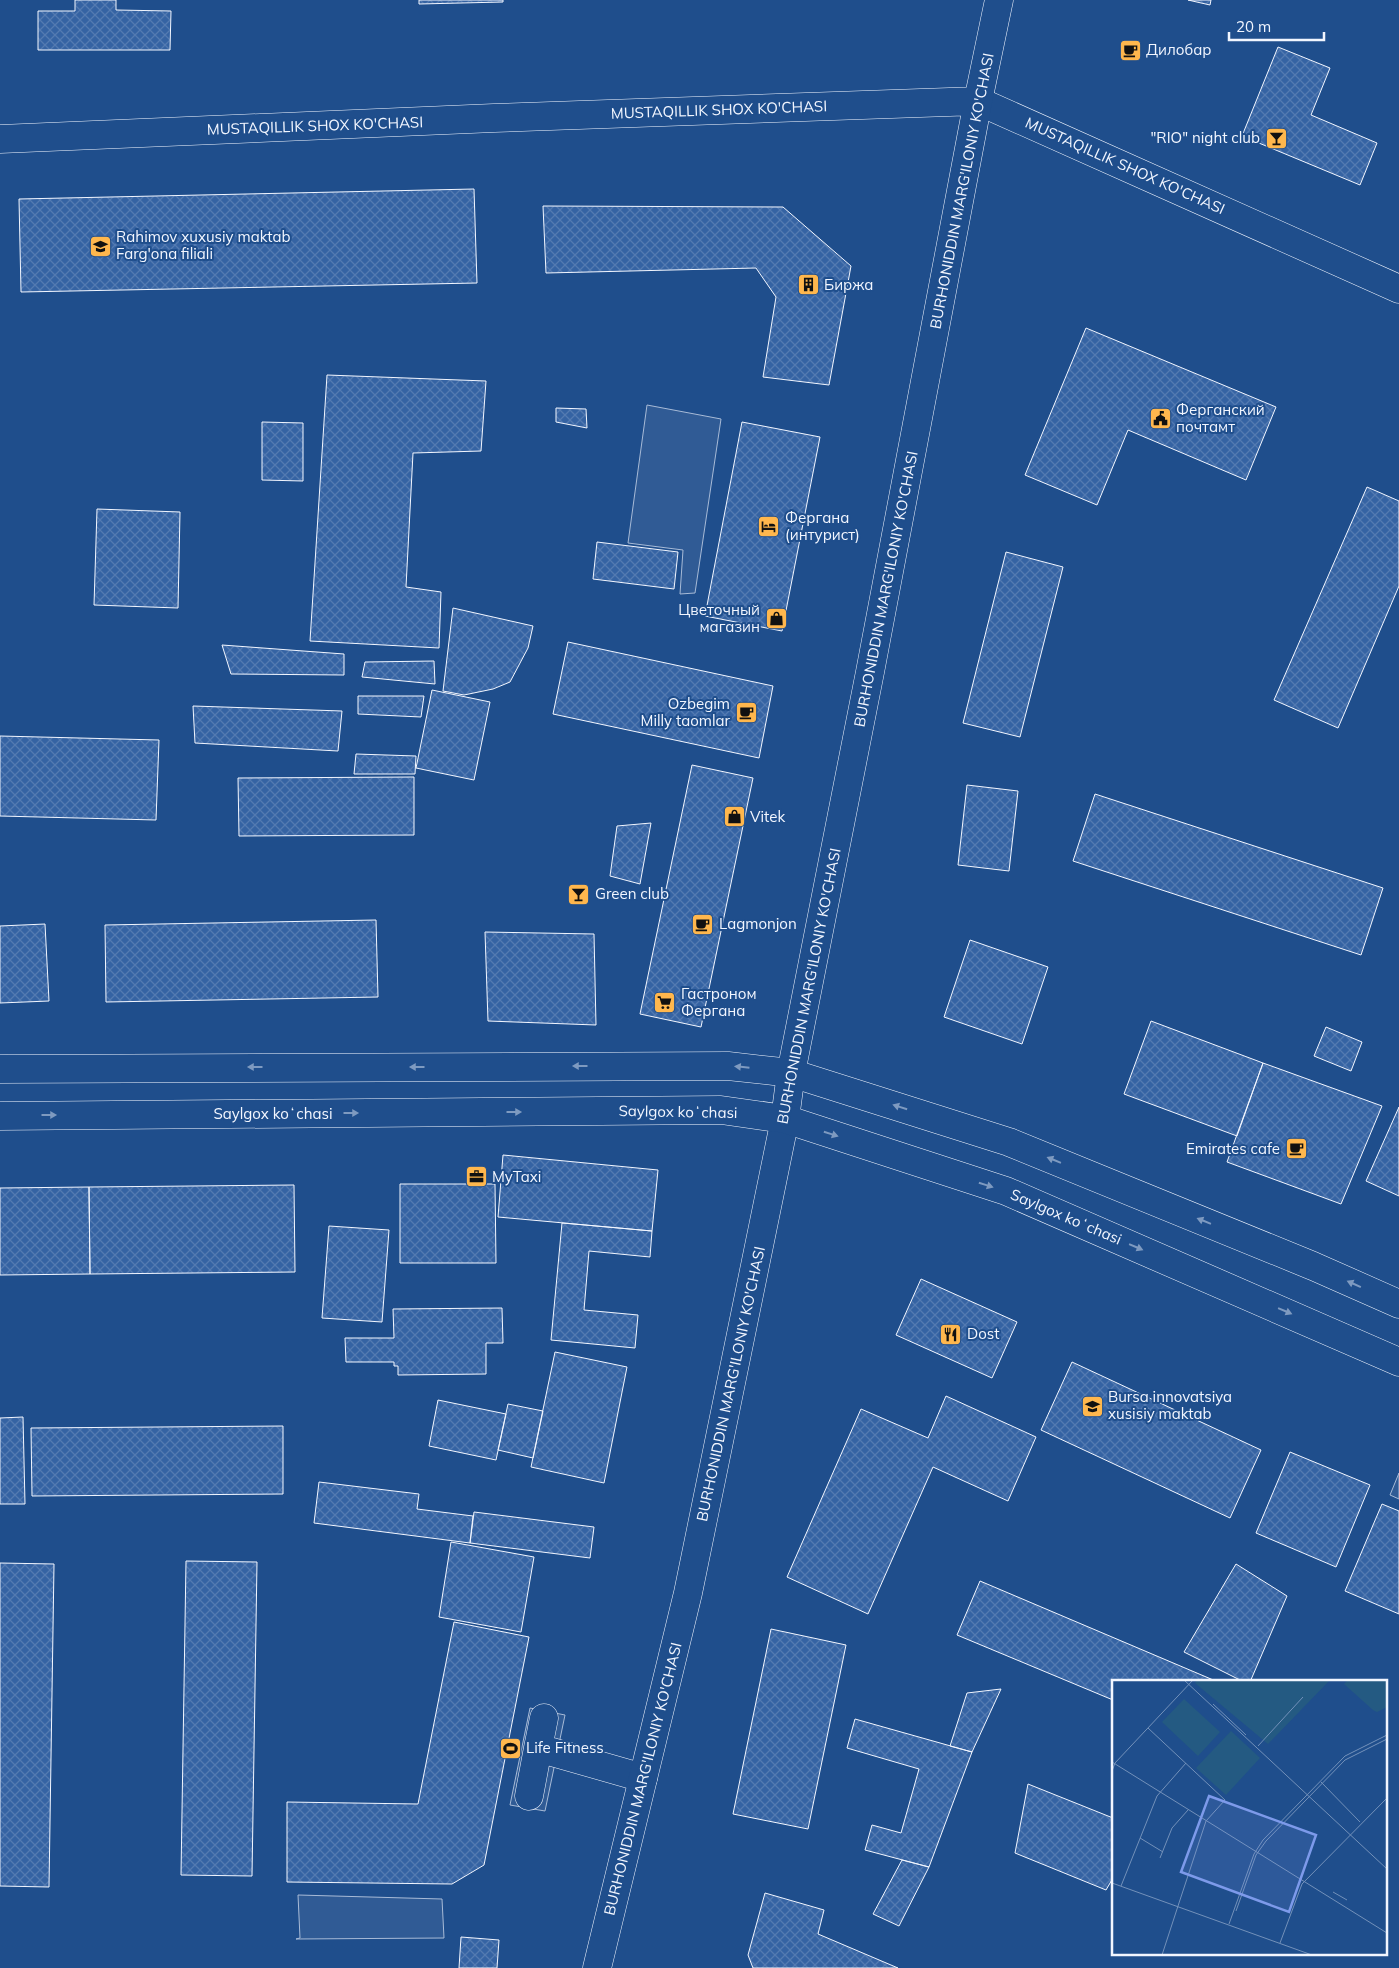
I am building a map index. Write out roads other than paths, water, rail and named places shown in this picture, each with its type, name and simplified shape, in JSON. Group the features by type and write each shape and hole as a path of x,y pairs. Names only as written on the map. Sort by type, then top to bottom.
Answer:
{"street":[{"name":"BURHONIDDIN MARG'ILONIY KO'CHASI","path":"597,1968 688,1593 785,1119 791,1073 999,0"},
{"name":"MUSTAQILLIK SHOX KO'CHASI","path":"0,138 484,118 978,101 1399,289"},
{"path":"0,1069 728,1066 791,1073 1009,1142 1313,1266 1399,1304"},
{"name":"Saylgox koʻchasi","path":"0,1116 721,1110 785,1119 1006,1191 1399,1362"},
{"path":"529,1796 544,1718"},
{"path":"538,1748 643,1778"}],"place":[{"name":"Дилобар","path":"1130,50"},
{"name":"\"RIO\" night club","path":"1276,138"},
{"name":"Rahimov xuxusiy maktab Farg'ona filiali","path":"100,246"},
{"name":"Биржа","path":"808,285"},
{"name":"Ферганский почтамт","path":"1160,419"},
{"name":"Фергана (интурист)","path":"769,527"},
{"name":"Цветочный магазин","path":"776,619"},
{"name":"Ozbegim Milly taomlar","path":"746,713"},
{"name":"Vitek","path":"734,817"},
{"name":"Green club","path":"579,894"},
{"name":"Lagmonjon","path":"703,924"},
{"name":"Гастроном Фергана","path":"665,1003"},
{"name":"Emirates cafe","path":"1296,1149"},
{"name":"MyTaxi","path":"476,1177"},
{"name":"Dost","path":"951,1334"},
{"name":"Bursa innovatsiya xusisiy maktab","path":"1092,1406"},
{"name":"Life Fitness","path":"510,1748"}]}
